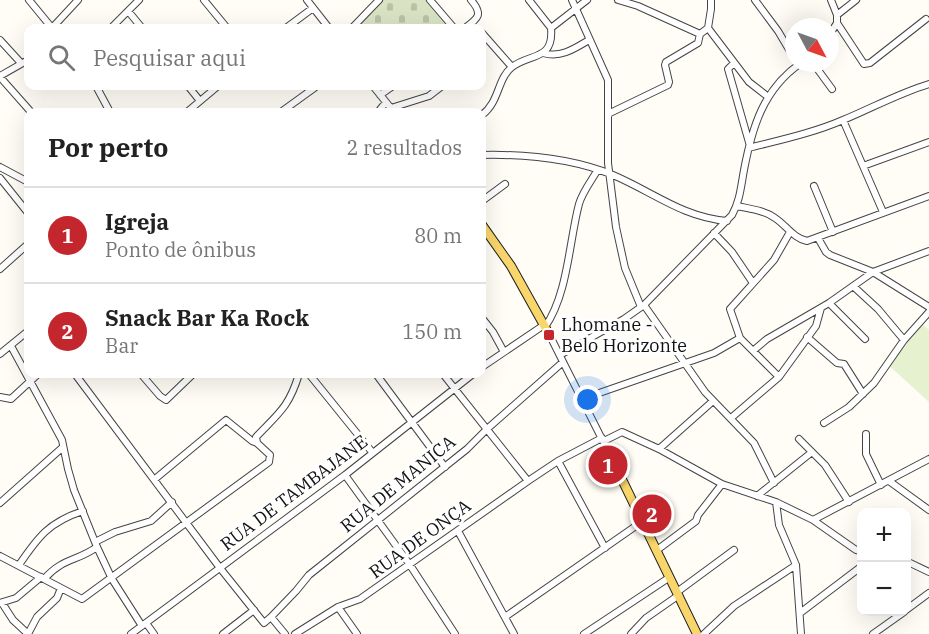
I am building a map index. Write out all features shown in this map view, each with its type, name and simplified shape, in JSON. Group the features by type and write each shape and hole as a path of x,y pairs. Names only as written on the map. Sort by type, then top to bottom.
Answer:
{"main road":[{"path":"486,231 511,266 550,336"},
{"path":"614,463 697,634"}],"street":[{"path":"29,0 49,24"},
{"path":"56,24 78,0"},
{"path":"115,24 139,0"},
{"path":"204,0 224,24"},
{"path":"307,0 326,24"},
{"path":"356,24 379,0"},
{"path":"430,0 451,24"},
{"path":"471,0 479,11 476,24"},
{"path":"486,110 495,100 501,82 512,67 543,53 552,38 551,28 529,0"},
{"path":"572,0 608,80 608,163 621,255 629,280 643,306 713,400 754,443 774,483"},
{"path":"551,28 587,0"},
{"path":"618,0 638,6 700,34"},
{"path":"711,0 708,28 749,82 767,96"},
{"path":"831,0 837,15 856,0"},
{"path":"757,1 785,43"},
{"path":"291,24 313,8"},
{"path":"128,12 138,24"},
{"path":"839,27 866,65 926,19"},
{"path":"608,114 665,87 669,82 666,62 696,45 700,34 708,28"},
{"path":"486,38 512,67"},
{"path":"0,40 21,63"},
{"path":"543,53 551,56 563,55 590,40"},
{"path":"24,62 0,76 28,108"},
{"path":"734,63 728,69 730,81 749,147"},
{"path":"560,355 643,306 727,221 737,206 749,147 767,96 791,72"},
{"path":"820,72 832,89"},
{"path":"749,147 801,135 929,84"},
{"path":"98,90 108,108"},
{"path":"191,90 200,101"},
{"path":"192,108 213,90"},
{"path":"287,108 311,90"},
{"path":"376,90 390,108"},
{"path":"380,94 386,90"},
{"path":"397,108 429,96 437,90"},
{"path":"381,108 386,102"},
{"path":"843,120 883,212"},
{"path":"863,166 929,142"},
{"path":"486,155 566,161 610,174 686,212 712,220 727,221"},
{"path":"0,168 24,180"},
{"path":"486,364 544,326 557,300 567,269 579,204 597,171"},
{"path":"0,178 24,208"},
{"path":"486,198 505,184"},
{"path":"814,186 833,231"},
{"path":"737,206 768,214 790,232 807,241 929,196"},
{"path":"714,232 732,252 753,283"},
{"path":"779,377 740,338 730,309 774,260 790,232"},
{"path":"818,238 830,255 873,272 929,307"},
{"path":"0,269 24,248"},
{"path":"754,350 767,339 829,303 873,272 929,250"},
{"path":"853,286 878,309 904,340"},
{"path":"829,303 865,339"},
{"path":"731,418 779,377 819,321 821,308"},
{"path":"824,423 841,414 863,394 883,371 904,340 929,312"},
{"path":"486,323 504,352"},
{"path":"0,354 24,334"},
{"path":"550,336 614,463"},
{"path":"807,337 837,363 844,364 863,394"},
{"path":"582,399 686,363 740,338"},
{"path":"10,346 24,370"},
{"name":"RUA DE MANICA","path":"270,617 318,567 446,467 563,362"},
{"path":"0,397 11,399 33,378"},
{"path":"78,378 264,623 270,617 285,634"},
{"path":"144,378 166,400 188,378"},
{"path":"257,442 256,437 287,405 293,395 298,378"},
{"path":"312,378 372,452"},
{"path":"379,378 446,467"},
{"path":"446,378 528,481"},
{"name":"RUA DE TAMBAJANE","path":"131,634 345,475 468,378"},
{"path":"30,380 59,432 68,469 83,511 112,579 144,624 154,634"},
{"path":"713,400 659,449 722,484 776,502 813,520 857,550"},
{"path":"0,556 82,599 269,462 270,455 257,442 252,441 226,420 155,479"},
{"name":"RUA DE ONÇA","path":"295,634 338,608 360,599 558,461 622,432 659,449"},
{"path":"866,434 867,454 881,485"},
{"path":"799,439 835,478 849,502"},
{"path":"0,503 63,447"},
{"path":"757,496 812,452"},
{"path":"813,520 929,459"},
{"path":"558,461 605,548"},
{"path":"345,475 410,565 455,634"},
{"path":"889,481 929,510"},
{"path":"657,550 696,521 698,515 722,484"},
{"path":"61,588 57,598 38,617 28,634 13,620 1,603 16,598 28,590 64,561 84,555 96,544 121,530 151,521 172,502"},
{"path":"776,502 779,525 796,566 801,634"},
{"path":"19,565 29,550 54,523 83,511"},
{"path":"505,617 643,521"},
{"path":"458,531 514,634"},
{"path":"631,634 646,618 734,550"},
{"path":"908,562 929,572"},
{"path":"704,634 734,606 796,566"},
{"path":"800,613 857,569"},
{"path":"584,634 670,578"},
{"path":"911,606 929,593"},
{"path":"338,608 357,634"},
{"path":"223,634 254,610"},
{"path":"873,634 898,616"}],"green space":[{"path":"381,0 427,0 448,24 357,24"},
{"path":"921,323 929,330 929,402 885,362"}],"place":[{"name":"Lhomane - Belo Horizonte","path":"549,335"},
{"name":"Igreja","path":"608,465"},
{"name":"Snack Bar Ka Rock","path":"652,514"}]}
